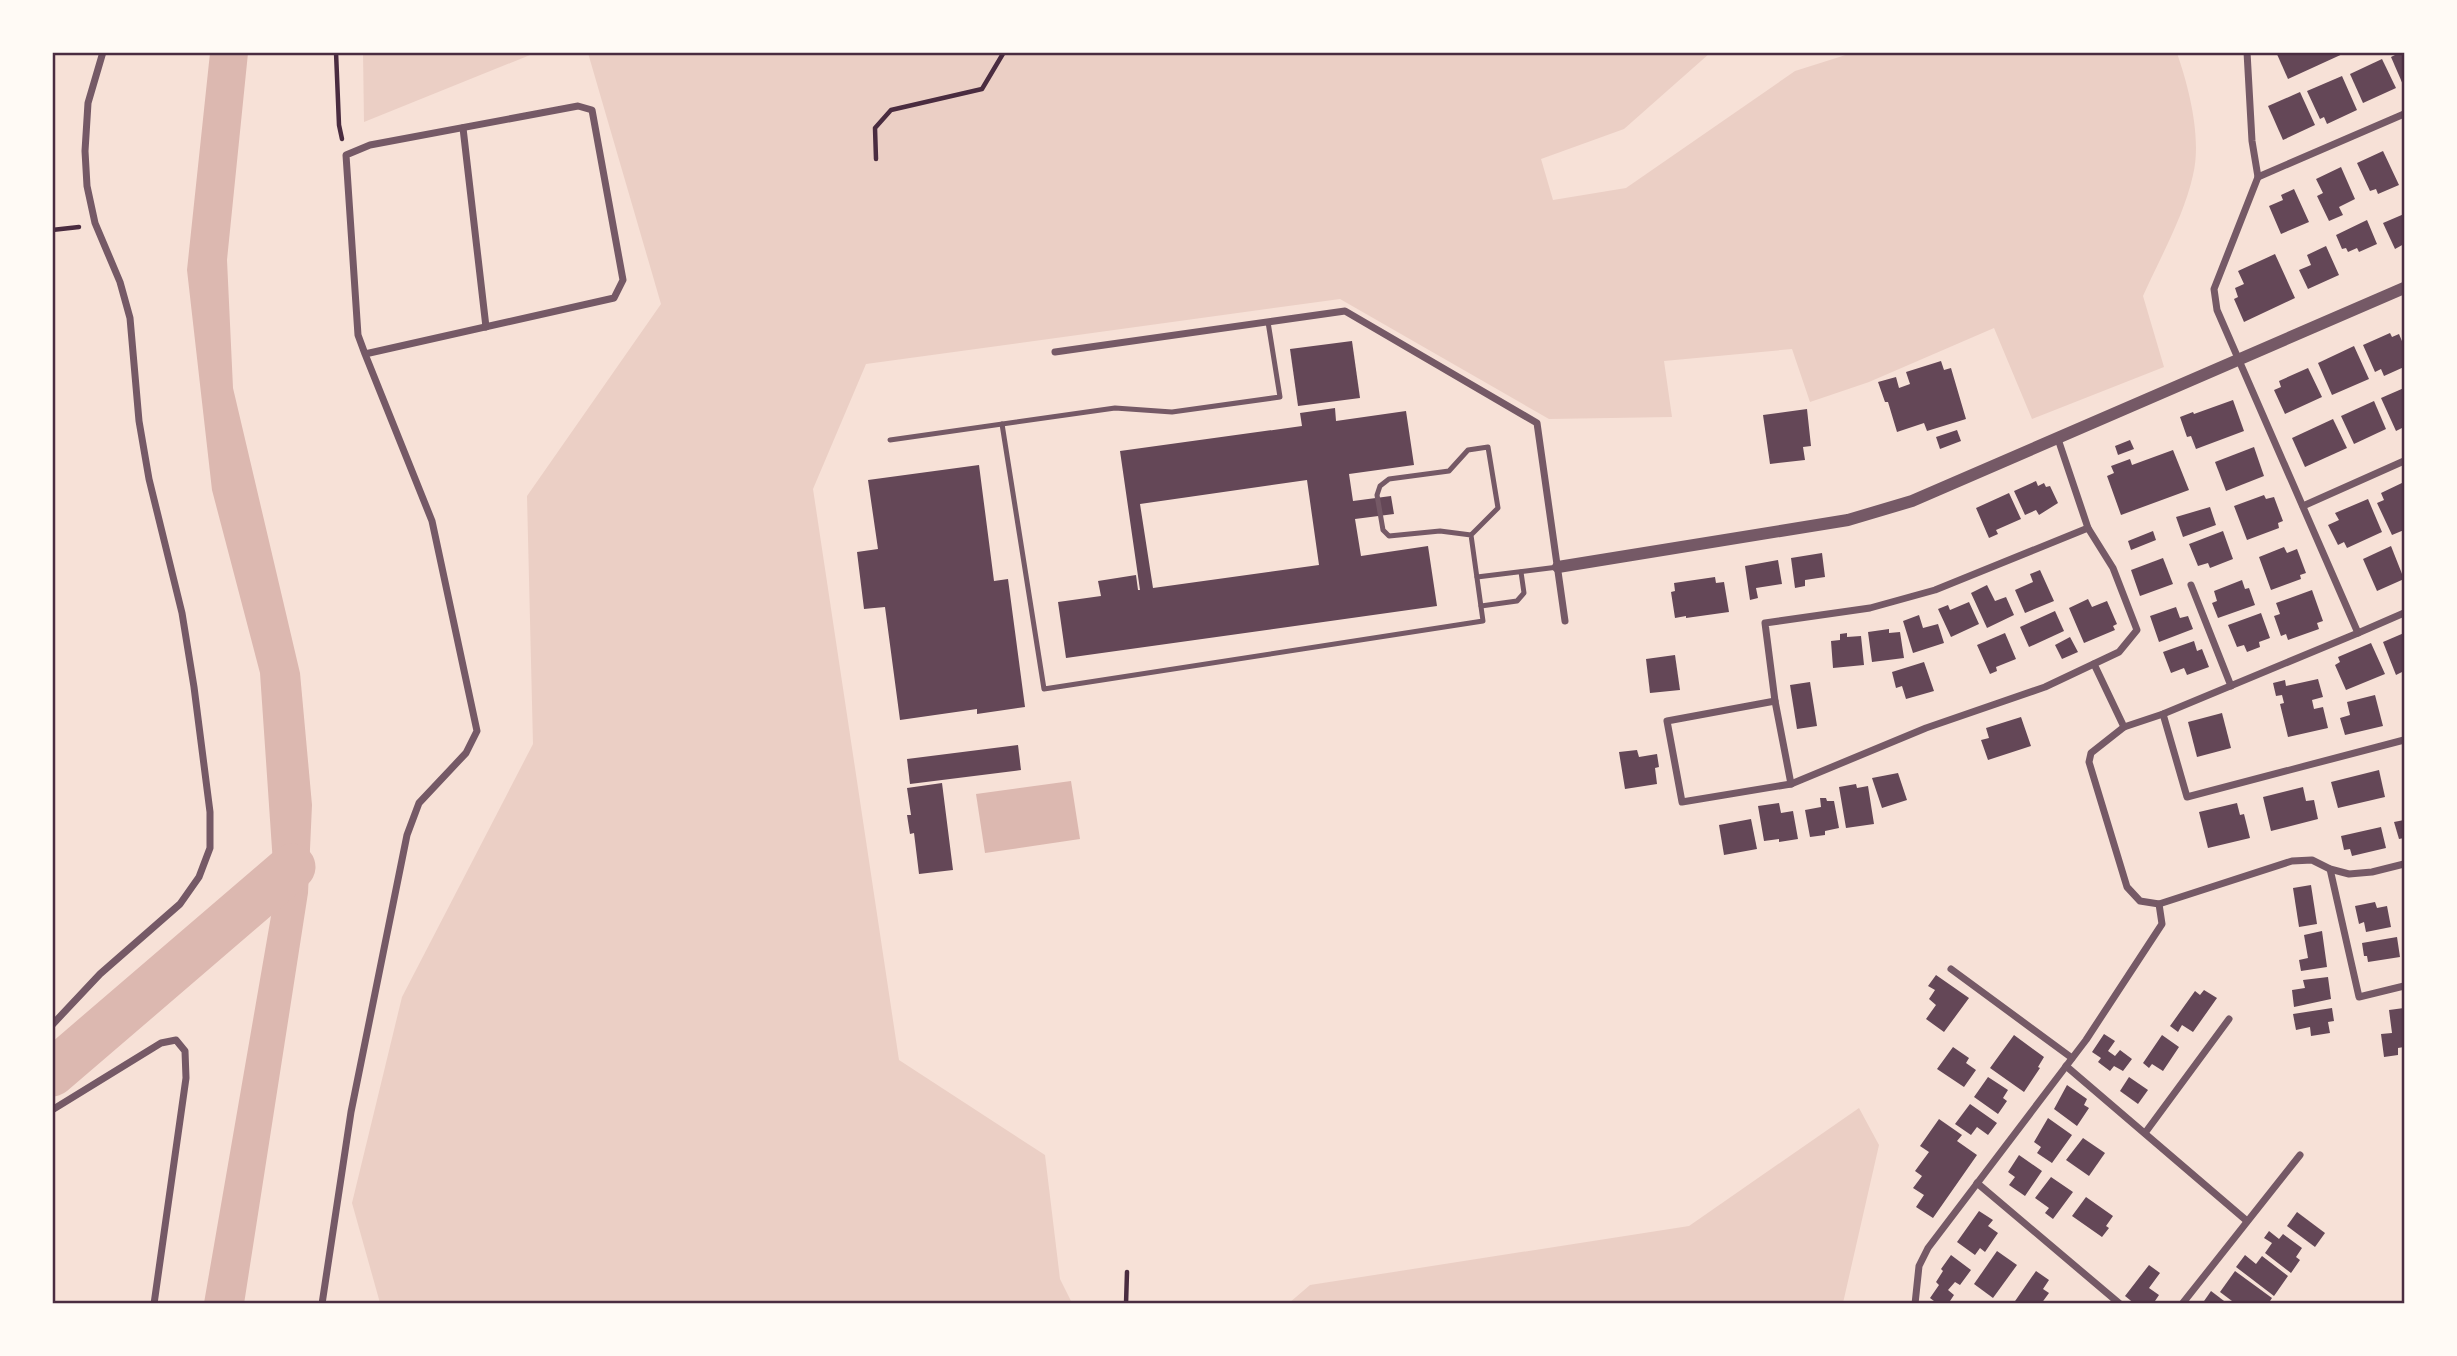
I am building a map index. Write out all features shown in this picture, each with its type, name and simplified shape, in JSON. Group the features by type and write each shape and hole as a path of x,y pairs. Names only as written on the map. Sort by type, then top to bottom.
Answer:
{"street":[{"path":"52,1026 100,974 180,904 199,877 210,848 210,812 194,687 182,614 149,479 139,421 130,318 120,282 95,223 88,186 85,151 88,103 103,52"},
{"path":"2247,52 2252,142 2258,177 2214,289 2217,310 2358,633"},
{"path":"322,1304 351,1112 407,835 419,803 466,752 477,731 432,521 365,354 358,334 346,155 370,145 578,106 592,110 622,280 614,298 365,354"},
{"path":"2258,177 2404,114"},
{"path":"463,128 486,327"},
{"path":"1558,567 1870,515 1944,489 2404,288"},
{"path":"1055,352 1345,311 1537,423 1565,621"},
{"path":"1775,701 1667,721 1682,802 1791,784 1926,728 2045,687 2119,652 2137,630 2113,568 2088,528 2058,439"},
{"path":"2302,506 2404,461"},
{"path":"1791,784 1775,701 1765,624 1870,608 1935,590 2088,528"},
{"path":"2191,585 2231,686"},
{"path":"2404,613 2163,715 2124,727 2091,753 2089,762 2127,887 2140,901 2159,904 2292,861 2312,860 2330,869 2350,874 2404,864"},
{"path":"2094,664 2124,727"},
{"path":"2163,715 2187,797 2404,740"},
{"path":"2330,869 2359,997 2404,986"},
{"path":"1915,1304 1919,1266 1923,1257 2072,1058 2162,924 2159,904"},
{"path":"1951,969 2072,1058"},
{"path":"2145,1133 2229,1019"},
{"path":"52,1110 161,1044 176,1040 185,1051 187,1078 154,1304"},
{"path":"2066,1066 2247,1221"},
{"path":"2182,1304 2300,1155"},
{"path":"1977,1183 2120,1304"}],"lane":[{"path":"890,440 1115,408 1172,412 1280,397 1268,322"},
{"path":"1002,424 1044,689 1483,621 1471,535"},
{"path":"1488,447 1498,508 1471,535 1440,531 1389,536 1383,530 1377,495 1380,486 1389,479 1449,471 1468,450 1488,447"},
{"path":"1477,577 1558,567"},
{"path":"1481,606 1517,601 1524,593 1521,572"}],"path":[{"path":"336,52 339,125 346,155"},
{"path":"877,159 875,128 891,110 982,89 1004,52"},
{"path":"52,230 95,223"},
{"path":"1126,1304 1128,1272"}],"shaded area":[{"path":"363,52 535,52 535,53 364,122"},
{"path":"210,53 248,53 227,260 233,388 300,673 312,805 308,893 244,1304 204,1303 275,893 260,673 212,490 187,270"},
{"path":"588,53 1710,53 1624,129 1541,159 1553,200 1626,188 1795,71 1852,53 2177,53 2193,113 2196,145 2193,175 2184,206 2143,296 2164,367 2032,419 1994,328 1869,382 1810,402 1792,349 1664,361 1672,417 1549,419 1340,299 866,364 813,489 899,1060 1045,1155 1060,1279 1072,1303 380,1303 352,1203 402,997 533,744 527,496 661,304"},
{"path":"1071,781 1080,839 985,853 976,794"},
{"path":"1859,1108 1879,1145 1843,1303 1289,1303 1310,1285 1689,1226"}],"building":[{"path":"2276,52 2347,52 2288,79"},
{"path":"2404,52 2404,87 2391,57"},
{"path":"2382,59 2396,88 2363,103 2350,74"},
{"path":"2342,76 2357,110 2327,124 2324,117 2320,119 2307,91"},
{"path":"2300,92 2315,125 2283,140 2268,106"},
{"path":"2383,151 2399,185 2378,194 2376,189 2370,191 2357,163"},
{"path":"2341,167 2355,199 2339,207 2343,215 2329,221 2317,196 2323,193 2316,179"},
{"path":"2294,189 2309,222 2281,234 2269,206 2283,200 2281,195"},
{"path":"2404,214 2404,244 2395,249 2383,223"},
{"path":"2367,220 2377,244 2359,252 2357,248 2348,252 2346,248 2342,249 2336,235"},
{"path":"2326,246 2339,275 2308,289 2299,270 2311,265 2307,255"},
{"path":"2275,254 2295,298 2244,322 2234,299 2238,297 2235,288 2244,284 2238,271"},
{"path":"2390,333 2392,337 2399,334 2404,346 2404,367 2384,376 2381,369 2375,372 2363,345"},
{"path":"1352,341 1360,398 1298,406 1290,349"},
{"path":"2354,346 2369,379 2332,395 2318,363"},
{"path":"1941,361 1944,370 1951,368 1966,419 1927,431 1924,423 1897,432 1888,402 1885,402 1878,382 1896,377 1899,388 1910,384 1906,372"},
{"path":"2308,368 2322,397 2285,414 2274,390 2281,387 2279,381"},
{"path":"2404,388 2404,427 2396,431 2381,398"},
{"path":"2233,400 2244,431 2196,449 2191,436 2187,437 2180,417"},
{"path":"2374,401 2386,429 2354,444 2341,416"},
{"path":"1335,408 1336,421 1406,411 1414,465 1349,474 1353,501 1391,496 1394,514 1355,519 1361,556 1428,546 1437,606 1066,658 1058,602 1101,596 1098,581 1136,575 1140,590 1120,451 1302,426 1300,413","holes":["1307,480 1319,565 1153,588 1140,504"]},
{"path":"1807,409 1811,446 1803,447 1805,460 1770,464 1763,415"},
{"path":"2333,419 2347,448 2305,467 2292,438"},
{"path":"1957,430 1961,441 1940,449 1936,437"},
{"path":"2130,440 2134,449 2118,455 2115,446"},
{"path":"2254,447 2264,476 2226,491 2215,462"},
{"path":"2173,450 2189,490 2121,515 2107,476 2114,473 2111,466 2130,459 2132,465"},
{"path":"979,465 994,581 1008,579 1025,707 977,714 977,709 900,720 885,607 864,609 857,552 878,549 868,480"},
{"path":"2036,481 2038,486 2044,483 2046,487 2050,486 2058,503 2039,515 2036,510 2025,515 2014,491"},
{"path":"2404,482 2404,530 2392,535 2377,503 2384,500 2381,493"},
{"path":"2009,493 2021,519 1996,530 1998,534 1989,538 1976,508"},
{"path":"2264,495 2266,499 2274,497 2283,521 2278,523 2279,528 2247,540 2234,506"},
{"path":"2368,499 2382,532 2347,548 2344,542 2338,545 2328,525 2339,520 2335,513"},
{"path":"2210,507 2216,525 2183,537 2176,517"},
{"path":"2153,531 2156,540 2131,550 2128,541"},
{"path":"2223,531 2233,559 2210,568 2208,563 2198,566 2189,544"},
{"path":"2391,546 2404,579 2377,591 2363,559"},
{"path":"2284,547 2287,553 2297,549 2306,573 2300,575 2301,579 2271,590 2259,557"},
{"path":"1822,553 1825,577 1805,580 1805,586 1795,588 1791,558"},
{"path":"2163,558 2173,584 2140,596 2131,570"},
{"path":"1778,560 1782,584 1756,588 1758,598 1750,600 1745,566"},
{"path":"2040,570 2054,601 2025,613 2015,590 2033,582 2030,574"},
{"path":"1715,577 1716,583 1724,582 1729,612 1675,618 1671,592 1675,591 1674,583"},
{"path":"2242,580 2245,589 2249,588 2255,605 2218,618 2212,603 2217,601 2214,591"},
{"path":"1987,585 1995,601 2006,597 2014,615 1987,628 1971,593"},
{"path":"2312,590 2323,621 2317,623 2319,629 2288,640 2286,634 2281,636 2274,616 2280,614 2276,603"},
{"path":"2088,599 2092,607 2107,601 2117,624 2113,626 2115,630 2084,643 2069,608"},
{"path":"1969,602 1979,624 1951,637 1938,609 1948,605 1950,610"},
{"path":"2176,607 2180,618 2188,616 2193,629 2159,642 2150,616"},
{"path":"2055,611 2064,631 2029,647 2020,627"},
{"path":"2261,613 2270,638 2259,642 2260,647 2247,652 2244,645 2237,647 2228,625"},
{"path":"1919,615 1923,628 1938,624 1944,643 1913,653 1903,621"},
{"path":"1889,629 1889,633 1900,632 1904,658 1872,662 1868,632"},
{"path":"1847,633 1847,637 1861,636 1864,665 1833,668 1831,641 1840,640 1840,634"},
{"path":"2005,633 2016,659 1996,667 1997,671 1990,674 1977,645"},
{"path":"2404,633 2404,671 2396,675 2383,642"},
{"path":"2070,637 2078,652 2062,659 2055,645"},
{"path":"2194,641 2197,651 2202,649 2209,667 2187,675 2184,668 2171,673 2163,652"},
{"path":"2371,643 2385,674 2346,690 2335,665 2340,662 2338,657"},
{"path":"1675,655 1680,690 1650,693 1646,659"},
{"path":"1924,662 1934,691 1906,699 1902,686 1896,688 1892,672"},
{"path":"2318,679 2323,697 2312,700 2314,709 2323,707 2328,728 2288,737 2280,704 2284,703 2282,695 2276,696 2273,683 2285,680 2286,686"},
{"path":"1810,682 1817,726 1797,729 1790,685"},
{"path":"2375,695 2383,726 2345,735 2340,718 2350,715 2347,702"},
{"path":"2222,713 2231,748 2197,757 2188,722"},
{"path":"2021,717 2031,746 1988,760 1981,740 1989,738 1986,728"},
{"path":"1018,745 1021,770 910,784 907,759"},
{"path":"1637,750 1639,757 1657,754 1657,784 1625,789 1619,752"},
{"path":"2379,770 2385,797 2338,808 2331,782"},
{"path":"1898,773 1907,800 1882,808 1872,778"},
{"path":"942,783 953,870 919,874 914,833 910,834 907,815 911,815 907,788"},
{"path":"1856,784 1857,788 1868,786 1874,824 1846,828 1839,787"},
{"path":"2303,787 2306,801 2314,800 2318,819 2271,831 2263,797"},
{"path":"1820,798 1834,801 1839,828 1825,831 1825,835 1810,837 1805,810 1821,807"},
{"path":"1779,803 1781,813 1793,811 1798,839 1764,841 1758,806"},
{"path":"2237,803 2240,815 2244,814 2250,838 2208,848 2199,812"},
{"path":"1751,819 1757,849 1724,855 1719,825"},
{"path":"2404,820 2404,838 2399,839 2394,822"},
{"path":"2381,827 2386,848 2352,856 2350,849 2344,850 2341,836"},
{"path":"2311,885 2317,924 2299,927 2293,888"},
{"path":"2375,902 2377,908 2387,906 2391,927 2366,932 2364,922 2359,924 2355,906"},
{"path":"2322,931 2327,967 2301,971 2299,960 2308,958 2304,935"},
{"path":"2397,937 2400,957 2368,962 2362,943"},
{"path":"1936,975 1969,998 1944,1032 1926,1019 1936,1005 1929,999 1935,990 1928,986"},
{"path":"2328,977 2331,999 2294,1007 2292,990 2305,988 2303,980"},
{"path":"2204,990 2217,998 2193,1032 2182,1025 2178,1032 2170,1026 2195,991 2200,995"},
{"path":"2332,1008 2334,1021 2328,1022 2330,1033 2311,1036 2310,1027 2296,1030 2293,1014"},
{"path":"2404,1008 2404,1047 2398,1048 2398,1055 2384,1057 2381,1034 2392,1033 2389,1010"},
{"path":"2104,1034 2115,1041 2108,1051 2115,1056 2120,1050 2132,1059 2123,1071 2114,1066 2110,1071 2098,1062 2101,1058 2092,1052"},
{"path":"2014,1035 2044,1057 2024,1092 1990,1068"},
{"path":"2162,1035 2179,1047 2163,1071 2152,1064 2149,1068 2143,1063"},
{"path":"1953,1047 1969,1058 1966,1063 1976,1070 1964,1087 1937,1069"},
{"path":"1988,1077 2008,1090 2003,1098 2007,1101 1998,1114 1974,1097"},
{"path":"2129,1077 2148,1090 2138,1104 2120,1091"},
{"path":"2067,1085 2087,1099 2084,1105 2089,1108 2077,1126 2054,1109"},
{"path":"1970,1104 1997,1123 1988,1135 1977,1127 1971,1135 1955,1124"},
{"path":"2048,1118 2072,1135 2052,1163 2037,1153 2041,1147 2034,1142"},
{"path":"1939,1119 1962,1135 1957,1141 1977,1155 1933,1218 1916,1207 1924,1195 1913,1188 1922,1176 1915,1171 1929,1152 1920,1146"},
{"path":"2083,1138 2105,1153 2089,1176 2066,1160"},
{"path":"2019,1155 2042,1171 2025,1196 2009,1185 2015,1177 2008,1172"},
{"path":"2051,1177 2073,1192 2053,1219 2045,1213 2049,1208 2035,1198"},
{"path":"2086,1197 2113,1216 2102,1237 2072,1216"},
{"path":"1979,1211 1993,1220 1988,1226 1998,1233 1985,1252 1980,1248 1975,1255 1957,1242"},
{"path":"2297,1212 2325,1233 2315,1247 2287,1226"},
{"path":"2269,1231 2279,1239 2283,1234 2302,1248 2296,1257 2300,1260 2291,1273 2265,1253 2272,1243 2264,1238"},
{"path":"1997,1251 2017,1265 1993,1298 1974,1284"},
{"path":"1951,1255 1971,1270 1960,1285 1955,1282 1948,1290 1954,1295 1948,1304 1938,1304 1930,1298 1939,1285 1936,1282 1943,1271 1941,1269"},
{"path":"2245,1255 2256,1264 2262,1256 2288,1276 2274,1296 2236,1267"},
{"path":"2149,1265 2160,1273 2149,1288 2159,1295 2153,1304 2135,1304 2125,1296"},
{"path":"2036,1271 2049,1280 2043,1289 2049,1293 2041,1304 2013,1304"},
{"path":"2235,1271 2272,1298 2268,1304 2236,1304 2220,1292"},
{"path":"2211,1291 2228,1304 2202,1304"}],"waterway":[{"path":"52,1073 292,867"}]}
